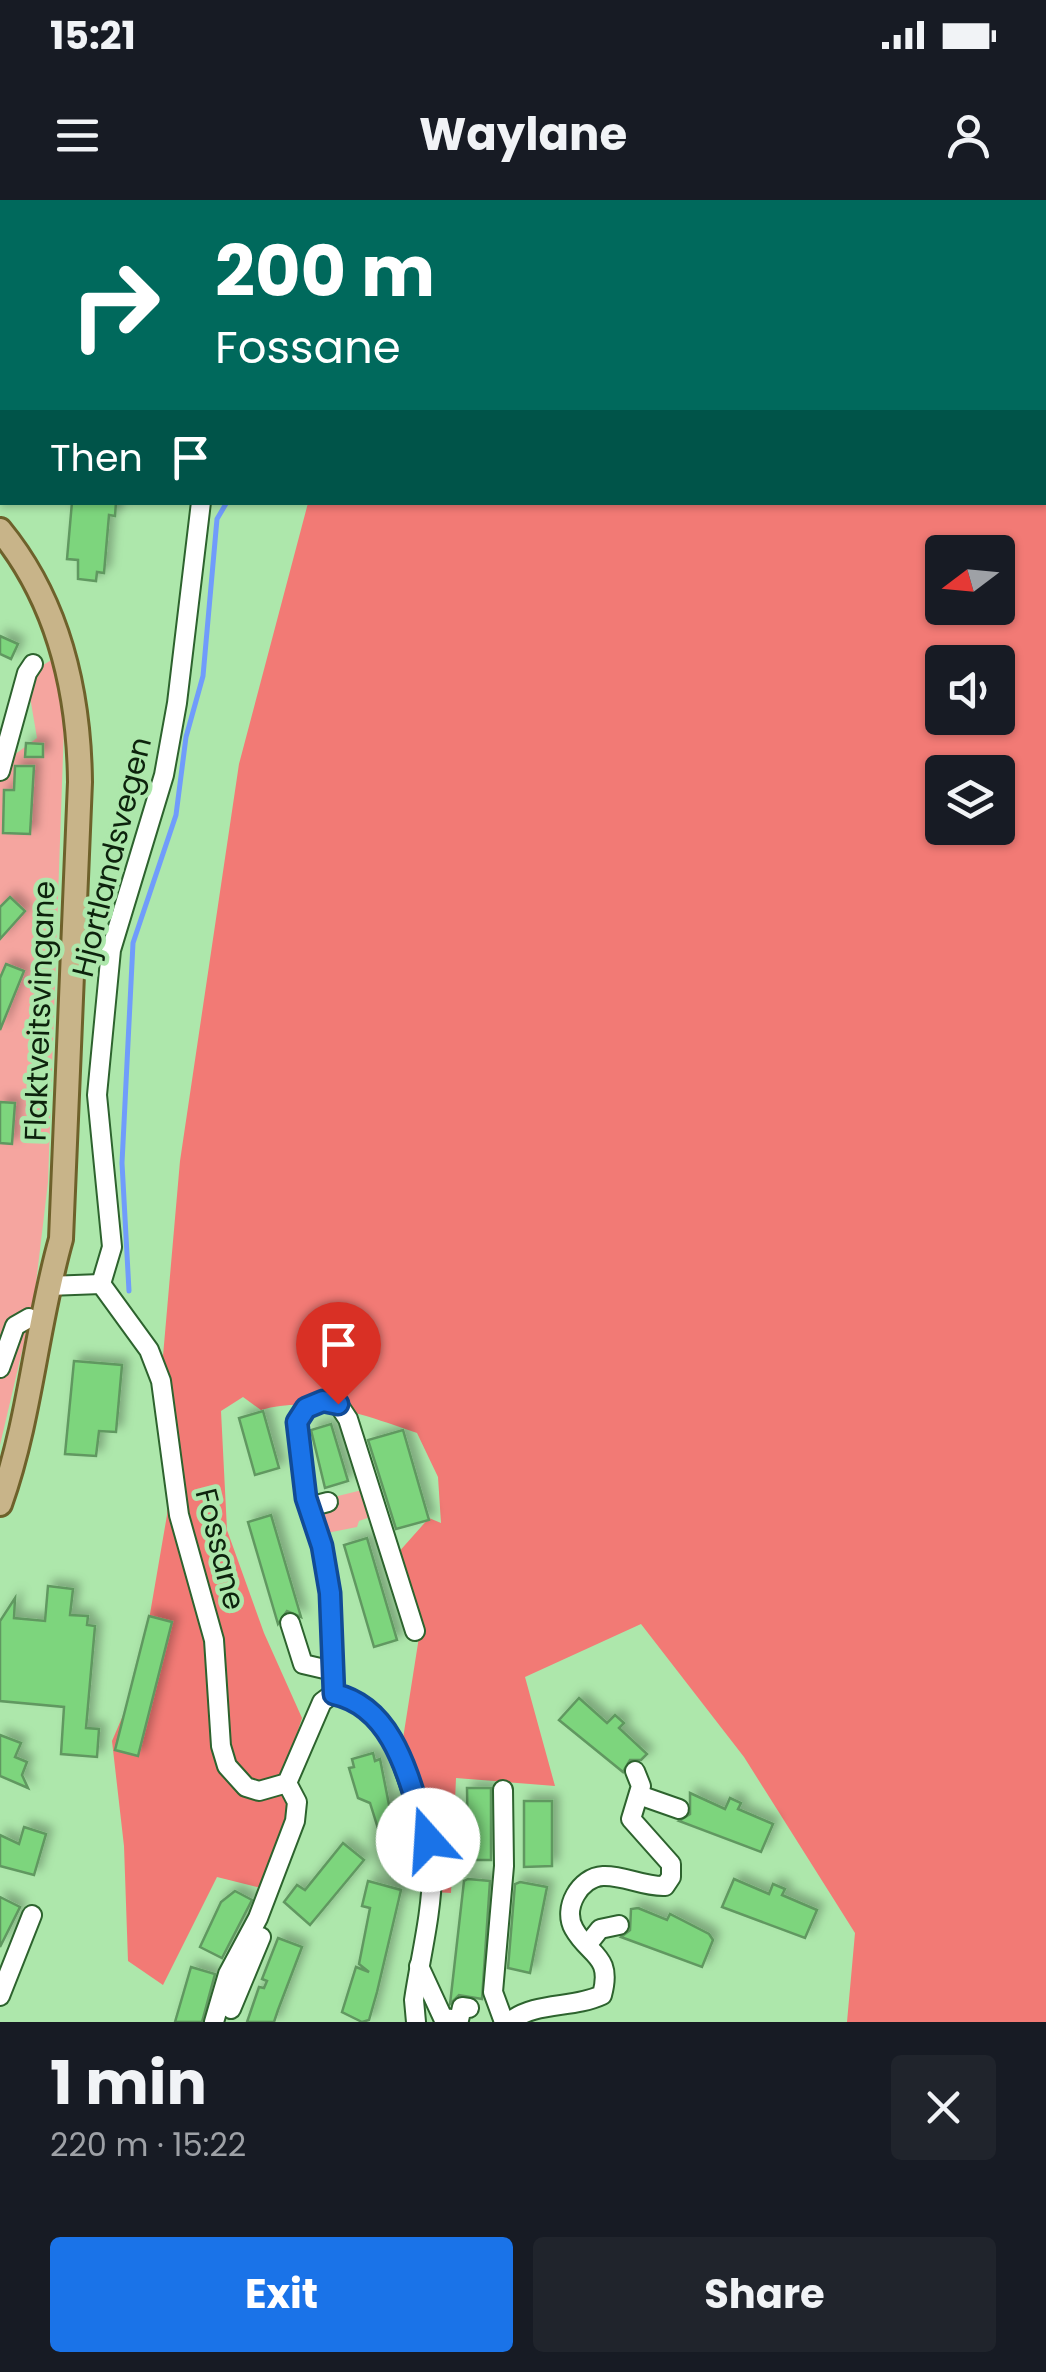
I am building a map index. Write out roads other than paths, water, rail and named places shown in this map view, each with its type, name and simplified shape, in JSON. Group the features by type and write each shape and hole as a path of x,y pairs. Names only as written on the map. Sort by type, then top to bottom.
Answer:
{"main road":[{"name":"Flaktveitsvingane","path":"0,530 33,580 64,652 79,741 61,1239 48,1286 26,1426 0,1504"}],"street":[{"name":"Hjortlandsvegen","path":"101,1284 112,1247 97,1096 111,950 164,775 178,703 201,505"},
{"path":"0,771 28,669 33,664"},
{"path":"48,1286 101,1284"},
{"name":"Fossane","path":"101,1284 149,1350 162,1381 182,1530 214,1640 221,1746 227,1766 246,1787 259,1791 287,1782"},
{"path":"0,1368 16,1326 30,1318"},
{"path":"334,1694 330,1593 322,1546 309,1507 297,1422 306,1408 323,1401 338,1404 348,1419 414,1632"},
{"path":"309,1507 328,1502"},
{"name":"Fossane","path":"290,1623 303,1664 333,1671"},
{"path":"214,2022 295,1822 296,1802 287,1782 322,1702 334,1694 354,1698 378,1718 394,1741 428,1840 432,1871 416,2022"},
{"path":"503,1790 504,1866 492,1992 506,2022 533,2009 602,1996 606,1980 603,1964 573,1928 570,1914 578,1890 589,1880 604,1876 650,1887 664,1886 671,1877 671,1864 632,1819 639,1794 636,1771"},
{"path":"639,1794 680,1808"},
{"path":"0,1996 32,1915"},
{"path":"588,1944 600,1928 619,1925"},
{"path":"230,2015 261,1937"},
{"path":"230,2015 238,1958"},
{"path":"419,1966 443,2018 459,2020 462,2007 469,2008"}],"waterway":[{"path":"129,1291 122,1163 133,943 176,815 186,737 203,676 217,519 225,505"}]}
